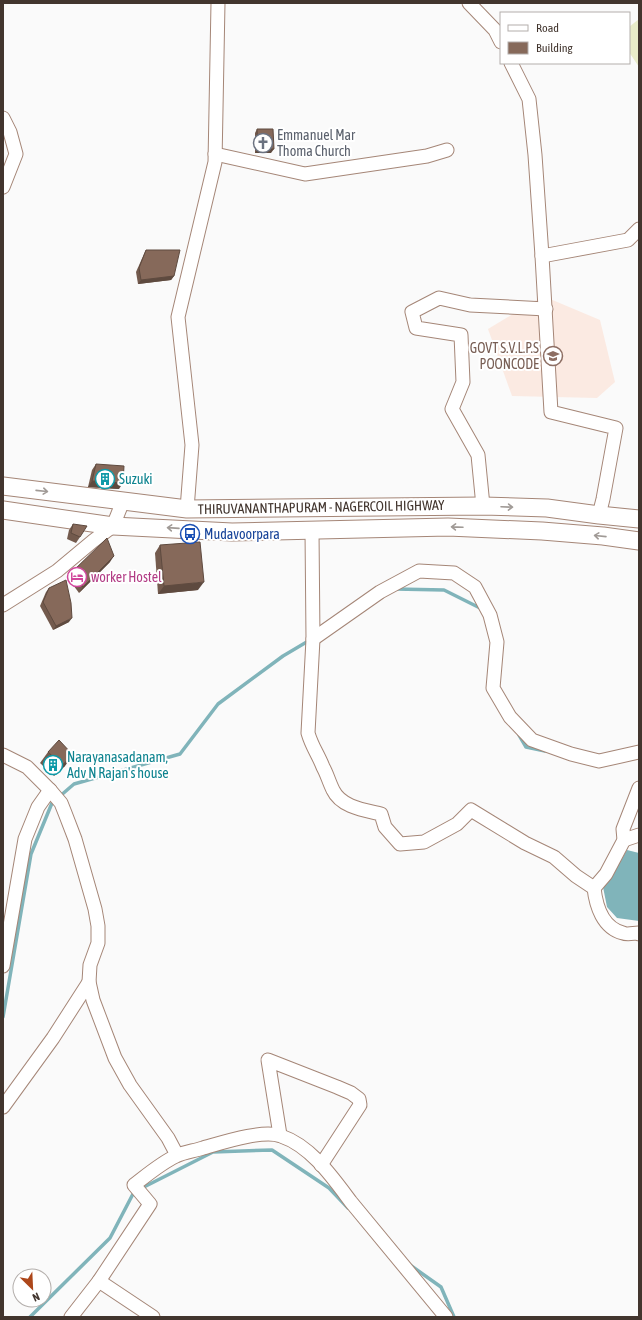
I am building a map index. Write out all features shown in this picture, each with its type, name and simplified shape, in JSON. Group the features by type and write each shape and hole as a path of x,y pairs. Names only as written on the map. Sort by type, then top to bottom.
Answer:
{"main road":[{"name":"THIRUVANANTHAPURAM - NAGERCOIL HIGHWAY","path":"3,486 187,509 483,506 547,508 598,516 639,519"},
{"name":"THIRUVANANTHAPURAM - NAGERCOIL HIGHWAY","path":"3,510 113,526 232,532 448,527 542,530 639,541"}],"street":[{"path":"187,509 192,445 178,317 215,162 218,3"},
{"path":"469,3 495,30 500,40"},
{"path":"512,64 529,99 535,155 546,309 551,412 616,428 603,499 598,516"},
{"path":"3,118 10,132 16,154 3,187"},
{"path":"215,154 305,174 427,156 447,150"},
{"path":"542,256 628,240 639,229"},
{"path":"483,506 478,455 452,409 463,382 461,335 416,328 412,312 439,298 470,305 546,309"},
{"path":"3,605 57,572 93,540 113,526 123,502"},
{"path":"312,531 313,639 308,733 312,746 323,766 333,791 342,801 358,809 381,814 385,826 400,844 424,842 457,824 471,810 525,843 554,857 576,876 594,888 600,912 610,928 623,934 639,934"},
{"path":"313,639 380,592 419,571 454,573 475,587 490,615 497,642 493,688 510,717 532,740 571,754 600,761 639,752"},
{"path":"3,755 27,768 61,803 75,839 95,909 98,926 98,943 90,965 89,982 96,1007 115,1058 130,1085 168,1138 176,1155"},
{"path":"594,888 606,874 624,840 623,829 639,788"},
{"path":"3,966 25,839 38,806 50,790"},
{"path":"624,840 639,835"},
{"path":"3,1107 53,1038 89,982"},
{"path":"280,1135 268,1060 351,1093 359,1099 360,1105 321,1165"},
{"path":"70,1317 99,1281 150,1204 134,1185 152,1170 176,1155 245,1137 270,1134 280,1135 298,1145 314,1157 446,1317"},
{"path":"99,1281 153,1317"}],"shaded area":[{"name":"GOVT S.V.L.P.S POONCODE","path":"543,296 600,320 615,382 597,398 512,396 488,329"}],"green space":[{"path":"639,19 639,67 630,54 630,26"}],"water":[{"path":"627,850 639,853 639,921 617,918 607,907 602,882 617,867"}],"building":[{"name":"Emmanuel Mar Thoma Church","path":"257,129 273,129 274,149 258,149"},
{"path":"146,250 180,250 174,276 141,280 139,268"},
{"path":"96,464 124,466 123,483 92,481"},
{"path":"73,524 87,526 80,537 71,533"},
{"path":"107,538 114,556 83,587 72,572"},
{"path":"200,542 204,582 164,586 160,545"},
{"path":"66,580 71,603 72,618 56,626 43,602 49,588"},
{"path":"59,740 73,755 62,765 48,752"}],"waterway":[{"path":"395,589 444,590 482,609"},
{"path":"3,1017 31,854 52,803 74,784 180,754 218,704 283,656 310,640"},
{"path":"519,735 526,747 545,751"},
{"path":"140,1189 213,1152 272,1150 329,1188 348,1208"},
{"path":"30,1317 110,1238 134,1192"},
{"path":"410,1265 441,1287 454,1317"}],"place":[{"name":"Emmanuel Mar Thoma Church","path":"263,143"},
{"name":"GOVT S.V.L.P.S POONCODE","path":"553,356"},
{"name":"Suzuki","path":"105,479"},
{"name":"Mudavoorpara","path":"190,534"},
{"name":"worker Hostel","path":"77,577"},
{"name":"Narayanasadanam, Adv N Rajan's house","path":"53,765"}]}
